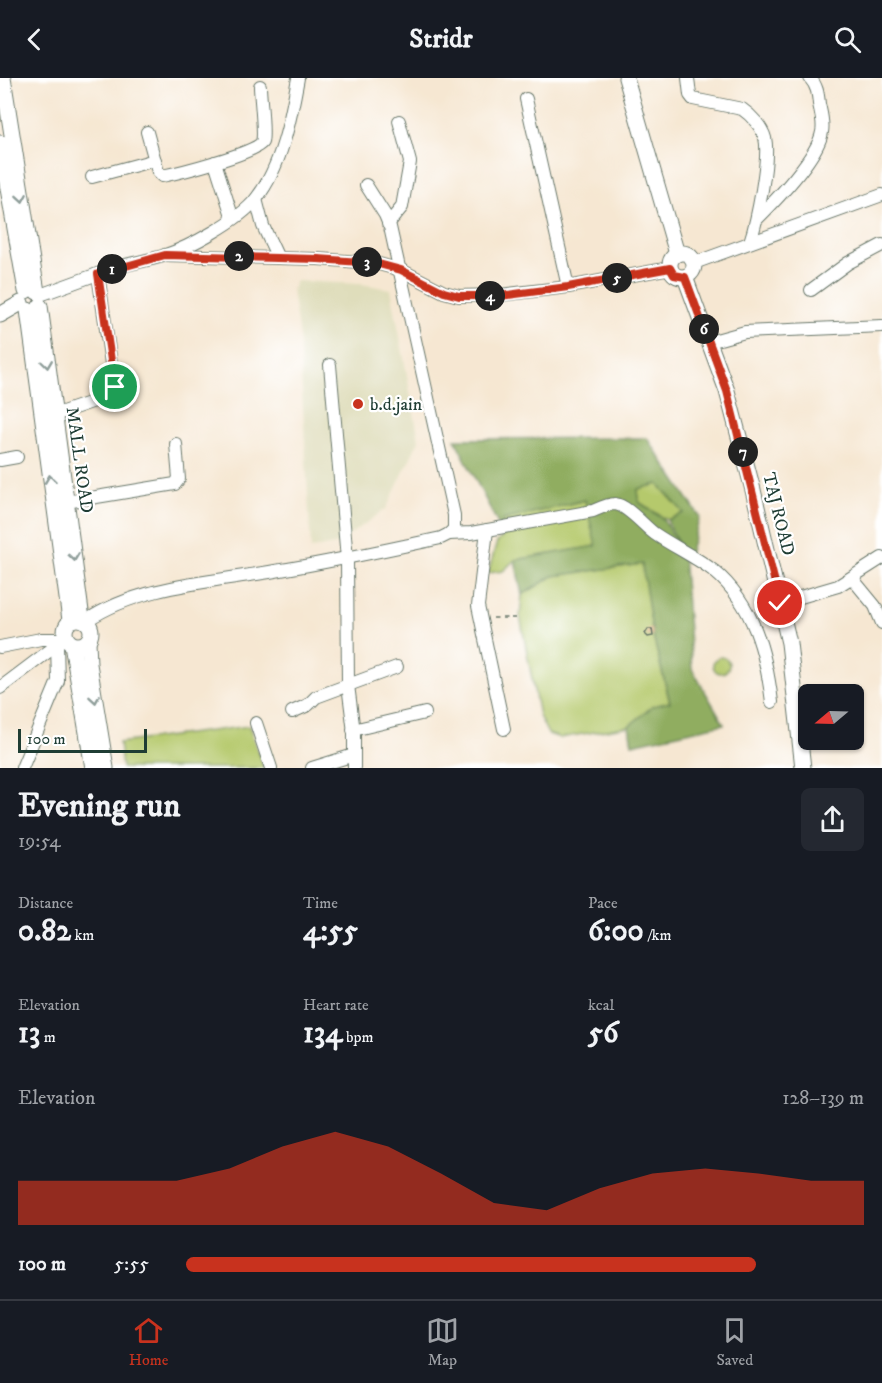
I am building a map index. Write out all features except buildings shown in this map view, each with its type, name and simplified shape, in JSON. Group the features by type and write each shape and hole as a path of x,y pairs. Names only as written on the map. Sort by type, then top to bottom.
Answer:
{"main road":[{"name":"MALL ROAD","path":"3,78 32,300 80,620"},
{"path":"626,78 673,261 674,275 685,277 693,270 694,262 687,254 673,261"},
{"name":"MALL ROAD","path":"0,143 54,415 80,620"},
{"name":"TAJ ROAD","path":"685,277 727,391 780,603 789,643 803,768"},
{"path":"0,315 32,300"},
{"path":"93,768 64,642 65,627 80,620 91,628 88,641 89,664 106,768"},
{"path":"64,642 81,645 88,641"}],"street":[{"path":"32,300 98,274 165,255 207,235 233,219 256,199 272,172 290,122 298,78"},
{"path":"688,78 690,95 693,99 742,109 747,112 764,135 766,148 758,218 750,242"},
{"path":"758,218 786,188 820,140 823,126 817,90 810,78"},
{"path":"147,132 159,175 162,176 215,162 260,145 263,139 260,86"},
{"path":"526,99 568,287"},
{"path":"388,224 402,207 410,162 399,121"},
{"path":"92,177 155,160"},
{"path":"215,162 233,219"},
{"path":"366,185 388,224 401,270 454,514 455,528 449,534"},
{"path":"694,262 882,195"},
{"path":"256,199 263,226 278,258"},
{"path":"811,290 848,263 882,245"},
{"path":"165,255 375,263 401,270 444,292 459,296 500,296 568,287 673,261"},
{"path":"54,415 112,395 115,391 98,274"},
{"path":"709,342 745,332 882,326"},
{"path":"330,365 347,559 348,686 354,768"},
{"path":"66,502 176,484 179,479 176,444"},
{"path":"0,460 17,457"},
{"path":"80,620 131,598 347,559 449,534 487,530 593,511 609,505 623,507 654,533 712,570 736,596 751,620 764,652 772,702"},
{"path":"487,530 479,590 480,618 504,729"},
{"path":"780,603 827,590 852,578 882,558"},
{"path":"852,578 875,606 882,623"},
{"path":"0,647 41,639 64,642"},
{"path":"0,688 64,642"},
{"path":"22,768 58,681 64,642"},
{"path":"292,712 308,705 316,697 397,667"},
{"path":"353,730 424,713"},
{"path":"256,723 271,768"},
{"path":"312,768 354,755"}],"path":[{"path":"480,618 515,618"}],"shaded area":[{"name":"b.d.jain","path":"296,281 361,284 391,289 419,440 386,509 335,545 311,549 299,336 292,290"}],"green space":[{"path":"647,438 700,517 687,561 683,555 692,669 724,724 632,744 629,726 653,706 670,702 653,636 642,564 553,576 522,595 515,560 596,546 585,500 503,520 504,536 455,439","holes":["658,484 684,513 667,520 683,554 663,519 639,502 638,489"]},
{"path":"658,484 685,513 667,520 639,502 638,489"},
{"path":"585,500 597,546 515,560 503,571 488,573 497,542 503,536 502,520"},
{"path":"642,564 653,636 670,703 653,706 629,726 560,738 548,734 539,716 520,616 522,595 553,576"},
{"path":"721,657 727,659 729,665 727,671 721,673 715,671 713,665 715,659"},
{"path":"249,726 264,768 122,768 119,743"}],"place":[{"name":"b.d.jain","path":"358,404"}],"route":[{"path":"115,387 98,274 165,255 241,256 375,263 401,270 444,292 459,296 500,296 568,287 670,268 677,277 685,277 727,391 780,603"}]}
